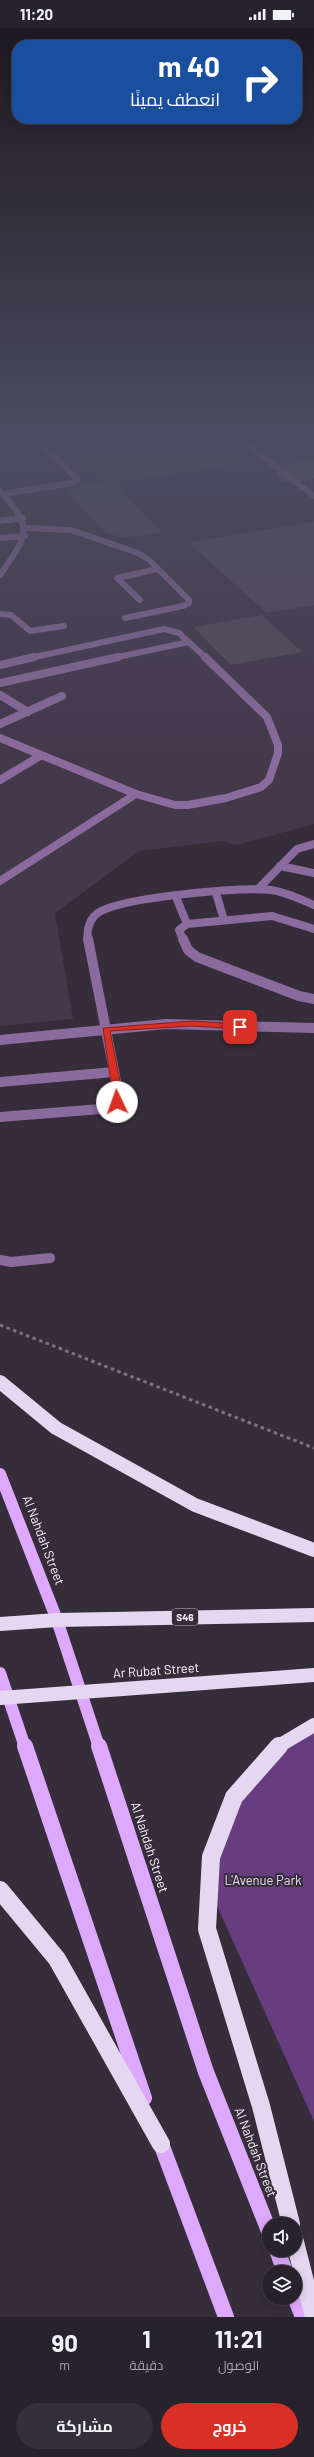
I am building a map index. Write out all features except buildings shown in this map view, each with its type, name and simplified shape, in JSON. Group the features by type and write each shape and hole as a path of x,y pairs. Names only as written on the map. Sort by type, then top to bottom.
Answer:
{"highway":[{"path":"0,1382 56,1428 195,1505 314,1550"},
{"name":"S46","path":"0,1624 57,1620 314,1615"},
{"name":"Ar Rubat Street","path":"4,1697 314,1675"},
{"path":"288,2217 261,2106 207,1929 211,1857 234,1797 277,1747 314,1725"},
{"path":"0,1890 56,1959 161,2144"},
{"path":"299,2257 314,2317"}],"main road":[{"name":"Al Nahdah Street","path":"0,1474 57,1620 206,2072 263,2217"},
{"path":"0,1673 4,1697 126,2051 226,2317"},
{"path":"298,2305 303,2317"}],"lane":[{"path":"0,575 21,542"},
{"path":"106,542 138,553 158,569 190,603 183,606 125,618"},
{"path":"140,600 118,578 158,569"},
{"path":"0,614 11,615 30,631 41,631 64,626"},
{"path":"0,665 164,629 179,633 264,713 278,749 273,773 269,780 261,787 248,792 201,804 175,805 136,794 40,756 0,738"},
{"path":"0,683 189,642"},
{"path":"0,695 28,712"},
{"path":"0,724 62,696"},
{"path":"0,780 40,756"},
{"path":"0,881 136,794"},
{"path":"258,889 297,849 314,844"},
{"path":"280,866 314,873"},
{"path":"0,1117 111,1107 117,1102 119,1096 87,926 92,918 114,905 258,889 283,892 312,901"},
{"path":"216,893 224,920"},
{"path":"176,897 187,924"},
{"path":"314,929 272,916 187,924 180,930 191,953 299,996 314,999"},
{"path":"0,1040 106,1029 192,1023 267,1029 314,1028"},
{"path":"0,1082 114,1072"},
{"path":"0,1260 11,1262 50,1258"}],"path":[{"path":"0,1326 128,1374 314,1448"}],"shaded area":[{"path":"0,542 314,542 314,824 237,845 223,841 139,851 55,913 73,1019 0,1026"}],"green space":[{"name":"L'Avenue Park","path":"314,1728 314,2121 209,1888 221,1832 254,1774"}],"route":[{"path":"117,1102 119,1096 106,1029 192,1023 240,1027"}]}
